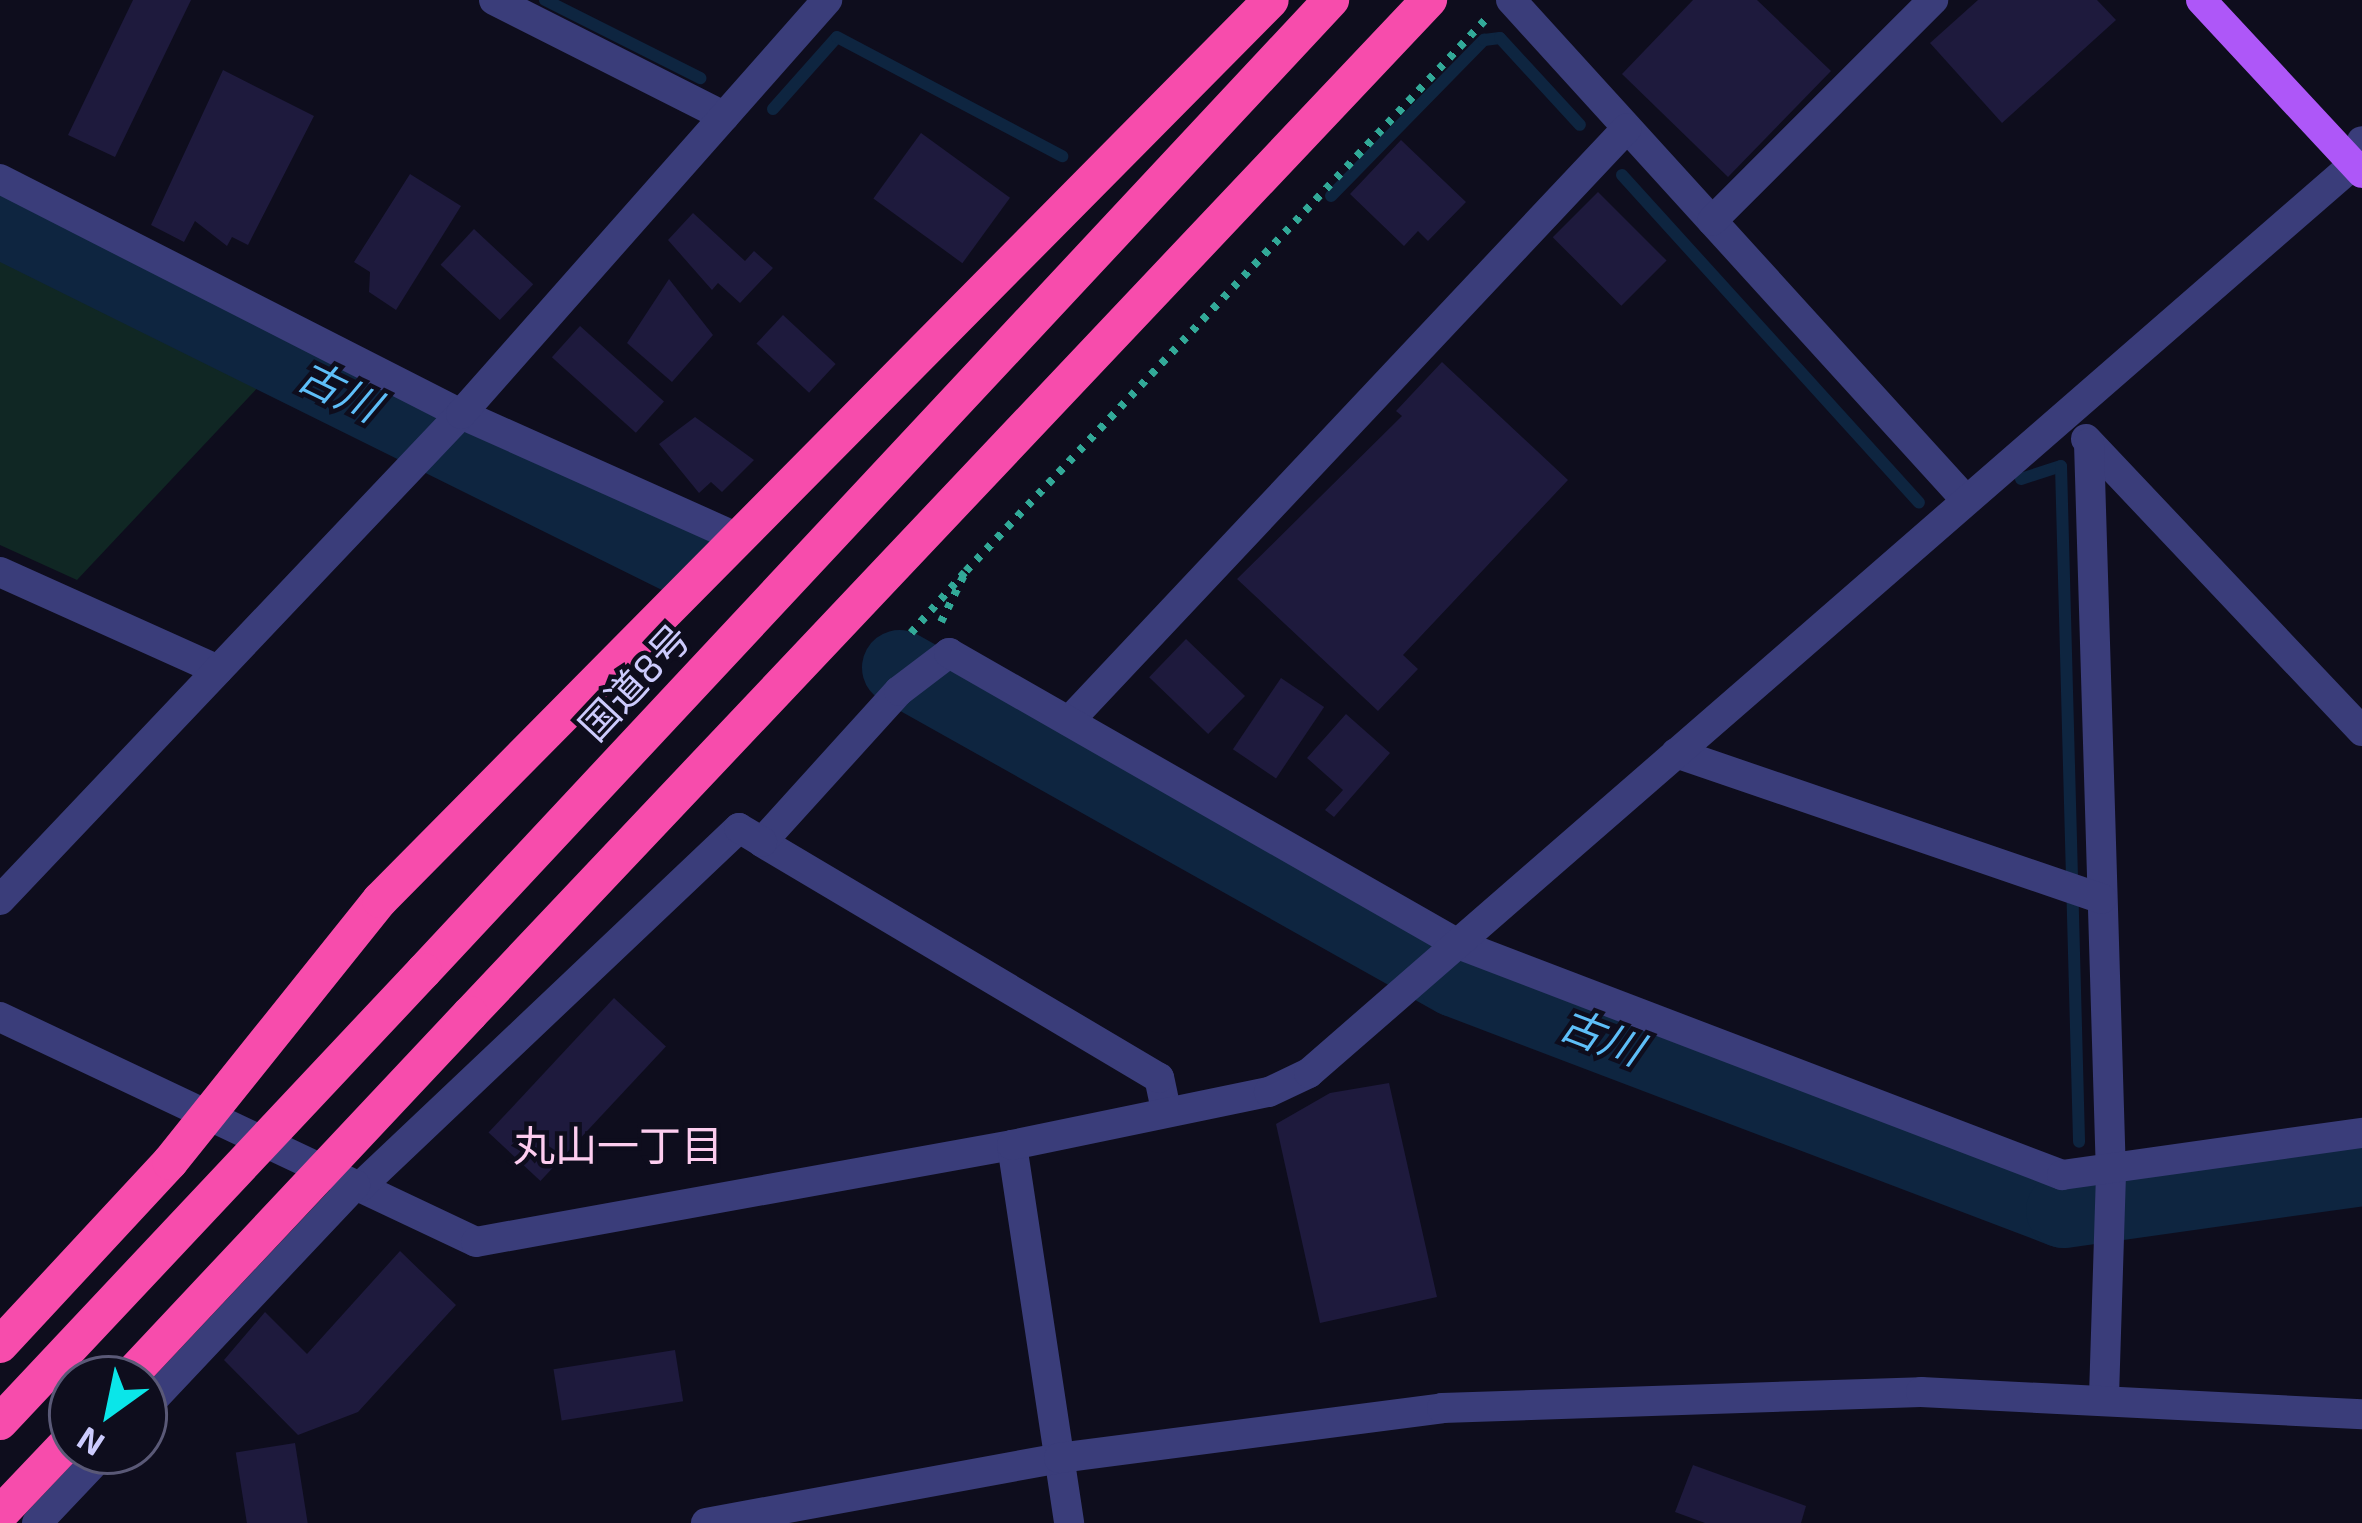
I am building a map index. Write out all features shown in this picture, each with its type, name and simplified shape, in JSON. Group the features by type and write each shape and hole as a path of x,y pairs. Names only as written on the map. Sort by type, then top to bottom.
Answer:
{"highway":[{"path":"0,1346 380,900 734,536 1271,0"},
{"name":"国道8号","path":"0,1422 1331,0"},
{"path":"150,1355 1429,0"},
{"path":"0,1514 48,1463"}],"main road":[{"path":"2201,0 2359,159"}],"street":[{"path":"494,0 724,116"},
{"path":"0,900 461,414 827,0"},
{"path":"1712,221 1934,0"},
{"path":"1502,6 1627,128 1965,499"},
{"path":"1069,721 1627,128"},
{"path":"0,1018 476,1242 1012,1145 1166,1110 1269,1093 1310,1073 2359,159"},
{"path":"0,179 461,414 734,536"},
{"path":"2062,414 2362,731"},
{"path":"2089,443 2110,1174 2104,1401"},
{"path":"0,572 218,670"},
{"path":"762,842 898,692 941,657 1069,721 1458,944 2062,1175 2110,1174 2362,1133"},
{"path":"1676,753 2102,899"},
{"path":"168,1384 358,1186 739,828 1159,1078 1166,1110"},
{"path":"1012,1145 1070,1523"},
{"path":"706,1523 1059,1458 1442,1408 1921,1392 2362,1414"},
{"path":"37,1523 82,1475"}],"path":[{"path":"941,657 930,638 966,571 1502,6"}],"green space":[{"path":"0,253 263,382 77,580 0,545"}],"building":[{"path":"133,0 191,0 115,157 68,135"},
{"path":"1693,0 1757,0 1831,71 1728,177 1622,74"},
{"path":"1978,0 2097,0 2116,20 2002,123 1930,43"},
{"path":"223,70 314,116 248,245 232,237 227,246 195,221 184,242 151,225"},
{"path":"921,133 1010,198 962,263 873,199"},
{"path":"1401,140 1466,202 1428,241 1418,231 1404,246 1350,194"},
{"path":"410,174 461,206 396,310 369,292 370,272 354,262"},
{"path":"1598,192 1667,261 1621,306 1553,237"},
{"path":"693,213 745,261 754,251 773,268 740,303 718,283 712,290 668,240"},
{"path":"474,229 533,284 500,320 441,265"},
{"path":"669,279 713,335 672,382 627,343"},
{"path":"783,315 836,364 809,393 756,344"},
{"path":"580,326 664,402 636,433 552,357"},
{"path":"1442,362 1568,480 1403,655 1418,669 1378,711 1237,579 1402,416 1396,411"},
{"path":"695,417 754,460 722,492 711,482 699,493 659,444"},
{"path":"1186,639 1245,696 1208,734 1149,677"},
{"path":"1281,678 1324,707 1276,778 1233,749"},
{"path":"1346,714 1390,753 1334,817 1325,810 1343,790 1307,758"},
{"path":"614,998 666,1046 540,1181 489,1133"},
{"path":"1389,1083 1437,1297 1320,1323 1276,1124 1330,1093"},
{"path":"400,1251 456,1305 358,1412 298,1435 224,1360 265,1312 307,1354"},
{"path":"675,1350 683,1401 562,1421 554,1369"},
{"path":"295,1443 308,1523 247,1523 236,1452"},
{"path":"1693,1465 1806,1506 1801,1523 1705,1523 1675,1512"}],"waterway":[{"path":"545,0 700,78"},
{"path":"773,109 837,37 1062,156"},
{"path":"1331,196 1484,40 1500,38 1580,125"},
{"path":"1622,175 1919,503"},
{"name":"古川","path":"0,220 680,557"},
{"path":"2021,479 2061,466 2079,1142"},
{"name":"古川","path":"899,667 1455,979 2063,1210 2362,1168"}],"district":[{"name":"丸山一丁目","path":"618,1144"}]}
